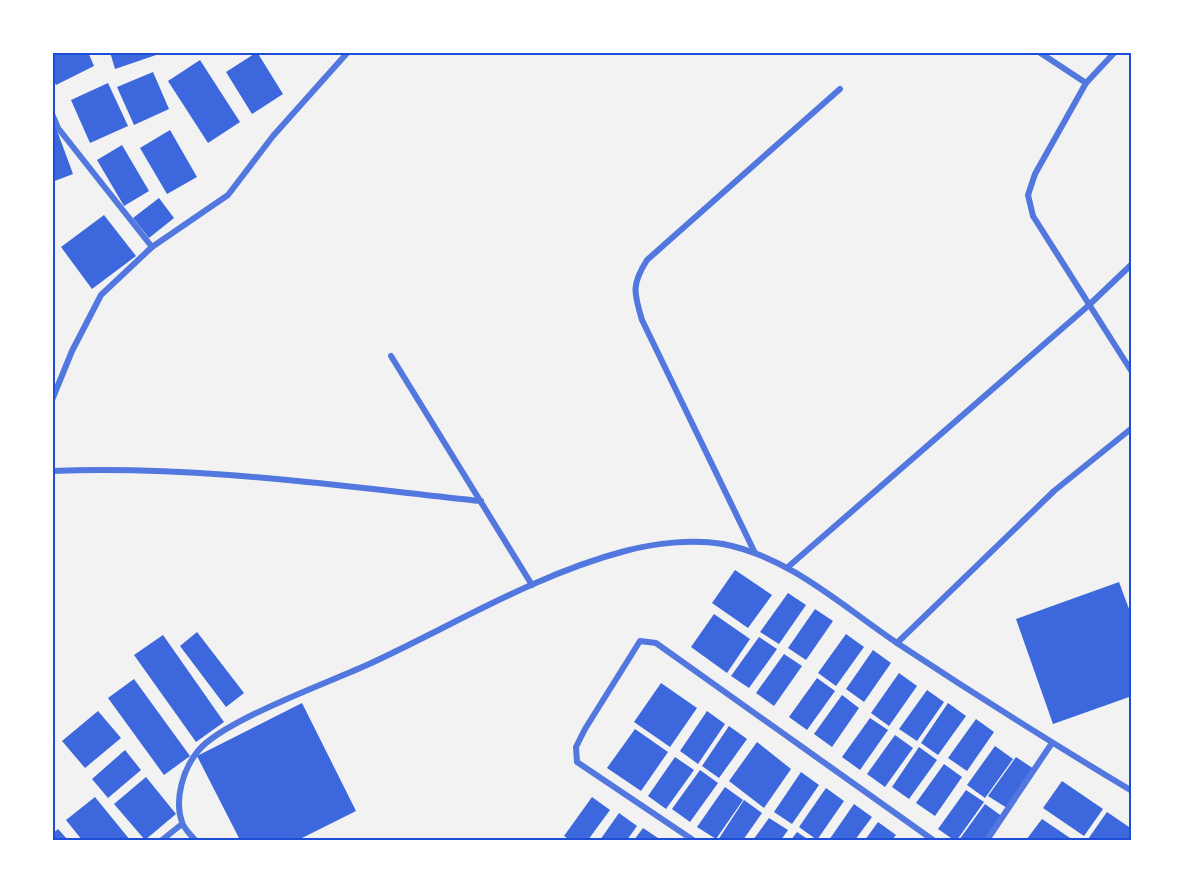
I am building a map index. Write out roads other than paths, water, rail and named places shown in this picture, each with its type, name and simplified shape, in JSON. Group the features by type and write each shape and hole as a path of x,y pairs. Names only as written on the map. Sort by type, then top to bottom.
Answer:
{"street":[{"path":"52,400 72,351 101,295 152,247 228,195 273,136 348,52"},
{"path":"1040,52 1086,83"},
{"path":"1115,52 1086,83 1035,174 1028,195 1033,216 1131,372"},
{"path":"755,553 642,320 634,292 637,275 647,260 840,89"},
{"path":"52,114 58,128 152,247"},
{"path":"788,567 1088,306 1131,264"},
{"path":"391,356 532,585"},
{"path":"897,643 1054,491 1131,428"},
{"path":"52,471 89,470 259,478 481,501"},
{"path":"195,840 182,824 179,809 181,783 198,751 225,729 370,664 532,585 625,551 677,542 721,544 755,553 788,567 897,643 1131,791"},
{"path":"693,840 577,762 576,747 585,729 640,641 656,643 933,840"},
{"path":"987,840 1052,743"},
{"path":"162,840 182,824"}]}
